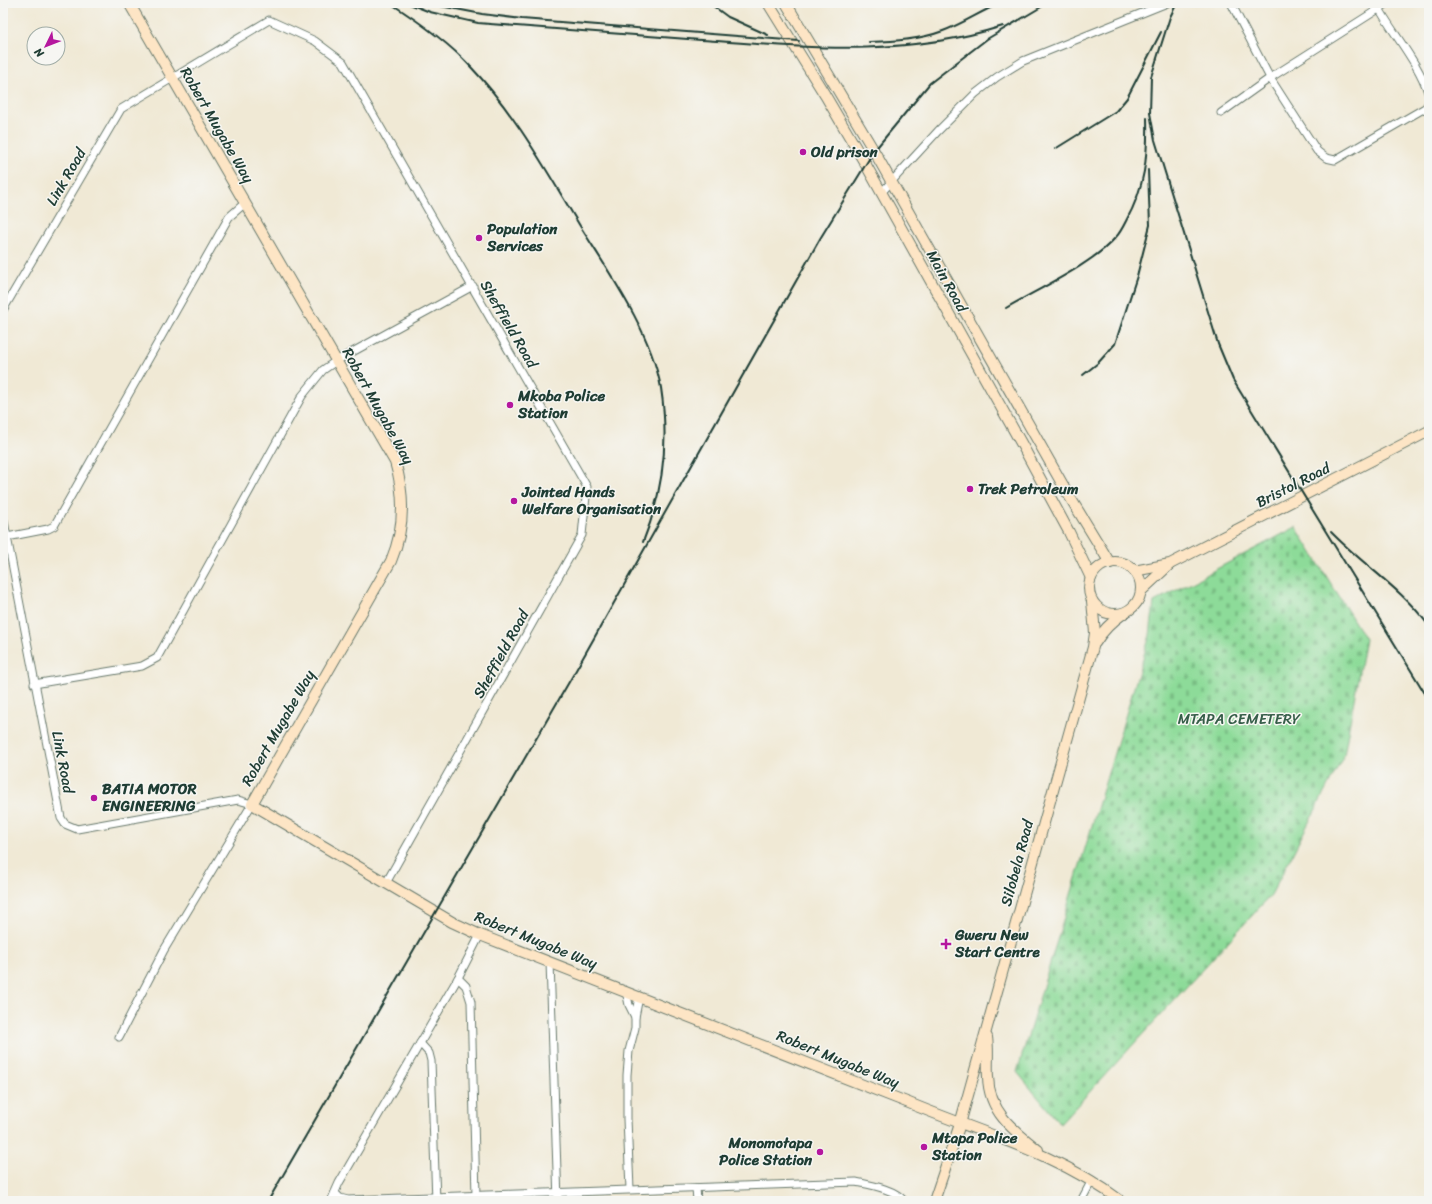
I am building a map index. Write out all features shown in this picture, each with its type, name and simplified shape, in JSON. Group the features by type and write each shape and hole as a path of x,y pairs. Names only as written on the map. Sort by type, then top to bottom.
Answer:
{"main road":[{"name":"Robert Mugabe Way","path":"129,3 395,462 400,480 402,496 401,530 391,561 252,804 452,922 480,935 626,991 960,1124 1046,1156"},
{"name":"Main Road","path":"768,3 826,95 938,294 1069,532 1091,578"},
{"name":"Main Road","path":"786,3 891,182 1068,494 1110,563"},
{"path":"938,294 950,287"},
{"name":"Bristol Road","path":"1141,591 1170,564 1429,431"},
{"path":"1110,563 1123,564 1134,571 1140,582 1141,591 1136,604 1125,612 1119,614 1107,613 1096,606 1092,601 1089,589 1091,578 1101,566 1110,563"},
{"name":"Bristol Road","path":"1134,571 1170,564"},
{"name":"Silobela Road","path":"934,1201 960,1124 987,1031 1067,734 1093,647 1096,634 1092,601"},
{"name":"Silobela Road","path":"1093,647 1102,632 1112,621 1125,612"},
{"path":"987,1031 989,1056 988,1077 992,1100 996,1109 1008,1126 1046,1156 1092,1180 1121,1201"}],"street":[{"path":"881,193 938,131 975,94 998,77 1023,61 1167,3"},
{"path":"1231,3 1270,78 1317,151 1326,158 1335,160 1425,108 1429,103"},
{"path":"1221,113 1377,6 1388,3"},
{"path":"1377,6 1419,72 1429,95"},
{"name":"Sheffield Road","path":"172,78 270,20 315,41 343,62 473,286 587,487 582,535 386,883"},
{"name":"Link Road","path":"3,310 121,109 172,78"},
{"path":"7,537 48,529 54,526 229,217 245,203"},
{"path":"34,684 142,666 157,658 302,396 323,370 336,361 473,286"},
{"name":"Link Road","path":"3,516 34,684 61,818 65,824 71,828 77,829 238,800 252,804"},
{"path":"119,1037 164,950 252,804"},
{"path":"331,1201 339,1183 458,978 480,935"},
{"path":"550,962 558,1201"},
{"path":"458,978 466,986 471,1002 476,1196"},
{"path":"626,991 629,1005 635,1017"},
{"path":"630,1189 627,1075 629,1051 635,1028 635,1017 639,997"},
{"path":"420,1043 428,1053 431,1061 436,1199"},
{"path":"1081,1201 1092,1180"},
{"path":"335,1193 340,1198 348,1200 436,1199 476,1196 495,1198 630,1189 856,1182 894,1193 904,1201"},
{"path":"696,1188 696,1201"}],"green space":[{"name":"MTAPA CEMETERY","path":"1296,527 1365,639 1344,755 1271,895 1060,1124 1017,1072 1150,635 1154,602"}],"railway":[{"path":"390,3 422,24 452,48 470,66 501,103 542,163 628,304 639,325 656,367 661,388 664,427 664,447 660,485 650,523 643,542"},
{"path":"407,3 430,12 478,23 815,47 853,48 928,43 965,36 1003,26"},
{"path":"425,3 482,14 522,19 799,41"},
{"path":"709,3 728,17 768,35"},
{"path":"869,42 906,40 934,34 958,25 1001,3"},
{"path":"268,1201 576,670 821,237 874,151 930,83 987,39 1048,3"},
{"path":"1177,3 1170,17 1151,77 1150,113 1155,140 1218,344 1233,380 1429,700"},
{"path":"1055,149 1116,111 1127,98 1161,32"},
{"path":"1006,308 1064,276 1094,257 1119,234 1132,208 1141,184 1146,159 1147,118"},
{"path":"1083,375 1098,363 1115,344 1137,276 1150,225 1148,170"},
{"path":"1331,532 1394,588 1418,612 1429,626"}],"place":[{"name":"Old prison","path":"803,152"},
{"name":"Population Services","path":"479,238"},
{"name":"Mkoba Police Station","path":"510,405"},
{"name":"Trek Petroleum","path":"970,489"},
{"name":"Jointed Hands Welfare Organisation","path":"514,501"},
{"name":"BATIA MOTOR ENGINEERING","path":"94,798"},
{"name":"Gweru New Start Centre","path":"946,944"},
{"name":"Mtapa Police Station","path":"924,1147"},
{"name":"Monomotapa Police Station","path":"820,1152"}]}
